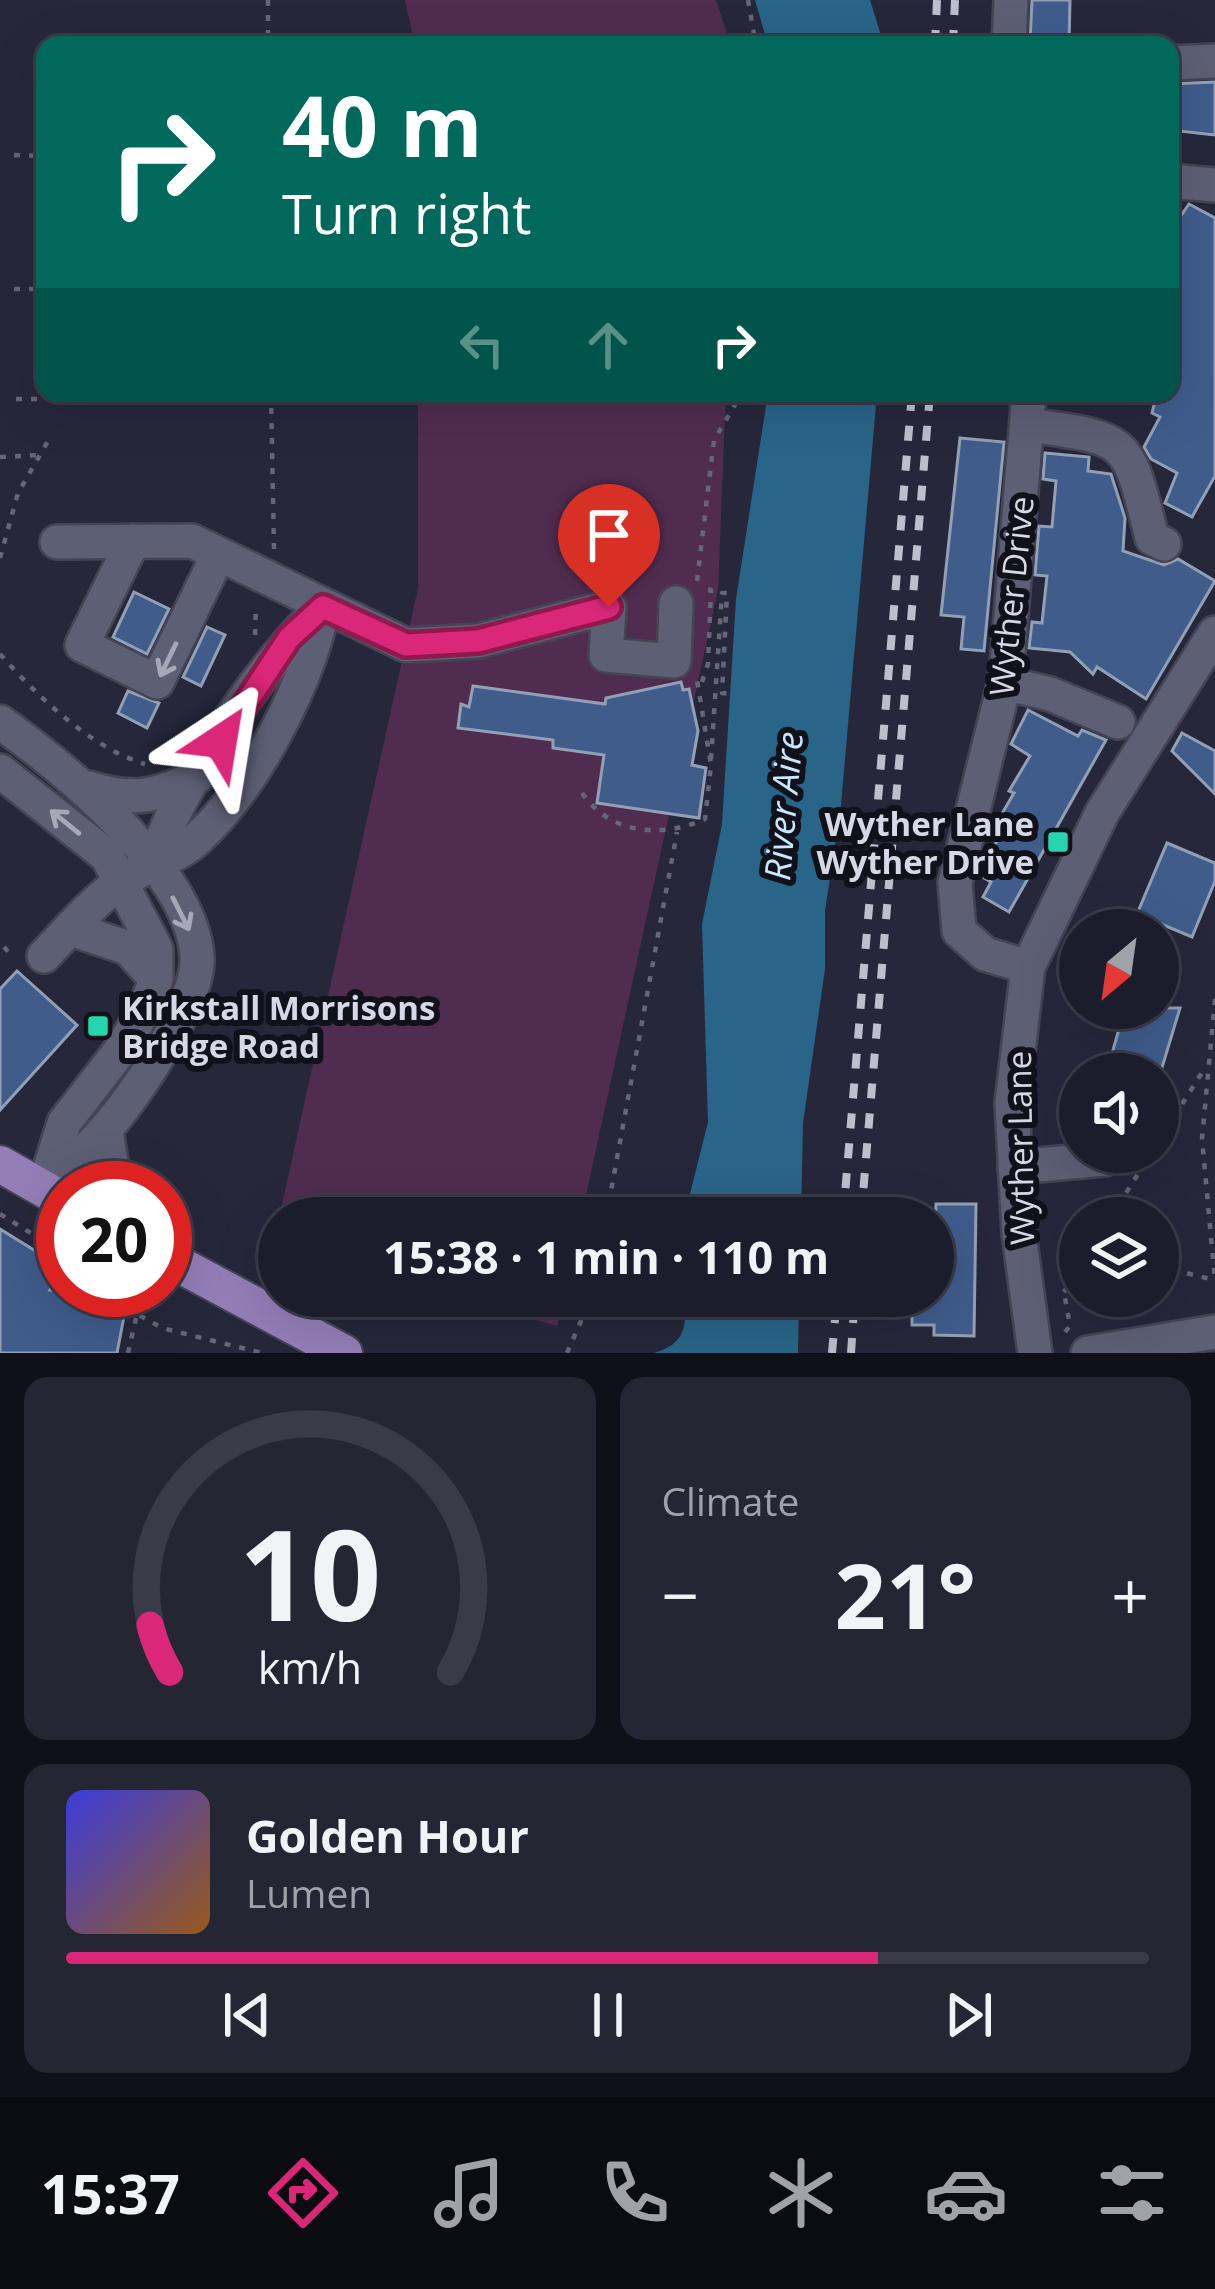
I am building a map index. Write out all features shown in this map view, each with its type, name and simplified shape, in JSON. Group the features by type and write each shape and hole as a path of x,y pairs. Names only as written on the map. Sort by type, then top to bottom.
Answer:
{"main road":[{"path":"0,1164 36,1185"},
{"path":"192,1274 299,1340 344,1353"}],"street":[{"path":"1009,36 1011,0"},
{"path":"1179,63 1215,61"},
{"path":"1179,182 1215,185"},
{"path":"1029,409 1105,436 1134,465 1152,538 1164,544"},
{"name":"Wyther Drive","path":"1028,967 985,954 959,931 955,883 1005,683 1029,409"},
{"path":"133,541 82,645 157,682 218,555"},
{"path":"57,542 192,541 406,645 478,641 609,607 606,655 674,661 686,595"},
{"path":"154,864 161,838 198,776 289,638 323,607"},
{"path":"44,956 123,880 192,844 208,828 262,752 307,673 323,607"},
{"name":"Wyther Lane","path":"1061,1348 1015,1166 1012,1103 1028,967 1102,813 1215,633"},
{"path":"1005,683 1050,694 1118,722"},
{"path":"0,722 86,788 154,864 189,925 197,955 195,980 160,1049 81,1161"},
{"path":"0,771 107,856 156,949 156,979 123,1047 64,1123 58,1161"},
{"path":"86,788 126,800 155,797 198,776"},
{"path":"70,928 128,948 156,979"},
{"path":"106,1130 111,1161"},
{"path":"1015,1166 1059,1163"},
{"path":"1061,1348 1211,1332"}],"path":[{"path":"268,0 268,36"},
{"path":"748,0 754,36"},
{"path":"14,155 36,156"},
{"path":"14,290 36,289"},
{"path":"16,399 36,399"},
{"path":"711,765 702,734 702,683 708,664 711,590 686,595 714,440 737,402"},
{"path":"0,557 18,493 48,441"},
{"path":"0,457 40,455"},
{"path":"582,793 595,812 650,832 677,832 705,819 722,593 728,593 722,693 731,694"},
{"path":"674,661 702,683"},
{"path":"610,1197 677,832"},
{"path":"1179,1271 1215,1280 1202,1139 1215,999"},
{"path":"1179,1109 1205,1068"},
{"path":"0,1214 36,1236"},
{"path":"128,1353 135,1317"},
{"path":"142,1317 162,1328 262,1353"},
{"path":"567,1353 583,1317"},
{"path":"1061,1348 1070,1326 1068,1317"}],"shaded area":[{"path":"405,0 716,0 728,36 413,36"},
{"path":"418,402 726,402 718,590 586,1197 284,1197 418,588"},
{"path":"526,1317 559,1317 557,1326"}],"water":[{"path":"755,0 870,0 881,36 765,36"},
{"name":"River Aire","path":"767,402 876,402 841,805 825,911 825,969 803,1123 801,1197 689,1197 708,1122 702,924 722,824 736,599"},
{"path":"685,1317 799,1317 798,1353 654,1353 673,1345"}],"building":[{"path":"1032,0 1070,0 1069,36 1030,36"},
{"path":"1215,82 1215,135 1179,131 1179,84"},
{"path":"1189,204 1215,218 1215,476 1192,517 1165,503 1177,473 1151,459 1144,447 1160,417 1152,413 1155,402 1179,402 1180,217"},
{"path":"960,438 1004,442 984,651 961,649 964,617 941,615"},
{"path":"1045,453 1089,457 1088,471 1111,474 1125,518 1123,551 1164,565 1178,559 1215,581 1146,699 1097,667 1093,674 1070,652 1029,648 1032,622 1042,623 1047,576 1035,575 1039,526 1052,527 1056,481 1043,479"},
{"path":"134,592 169,609 147,654 113,637"},
{"path":"207,627 225,635 201,686 183,677"},
{"path":"681,682 683,690 689,689 698,731 692,765 706,768 699,818 597,803 604,755 553,748 553,740 458,728 461,704 469,707 473,686 605,704 606,698"},
{"path":"128,691 159,703 147,728 118,713"},
{"path":"1028,710 1078,736 1082,730 1106,740 1009,912 983,897 991,882 979,875 1001,833 993,829 1014,793 1009,791 1030,756 1011,744"},
{"path":"1182,733 1215,751 1215,794 1172,751"},
{"path":"1167,843 1215,863 1215,881 1192,937 1179,932 1179,909 1139,909"},
{"path":"17,971 77,1025 0,1110 0,989"},
{"path":"1119,1029 1174,1029 1166,1053 1112,1053"},
{"path":"954,1204 976,1204 974,1336 934,1335 934,1325 912,1325 912,1317 954,1317"},
{"path":"0,1229 36,1251 36,1317 124,1317 117,1353 0,1353"}],"railway":[{"path":"935,36 937,0"},
{"path":"953,36 955,0"},
{"path":"845,1197 911,402"},
{"path":"863,1197 929,402"},
{"path":"832,1353 835,1317"},
{"path":"851,1353 854,1317"}],"place":[{"name":"Wyther Lane Wyther Drive","path":"1058,842"},
{"name":"Kirkstall Morrisons Bridge Road","path":"98,1026"}],"route":[{"path":"221,741 289,638 323,607 406,645 478,641 609,607"}]}
